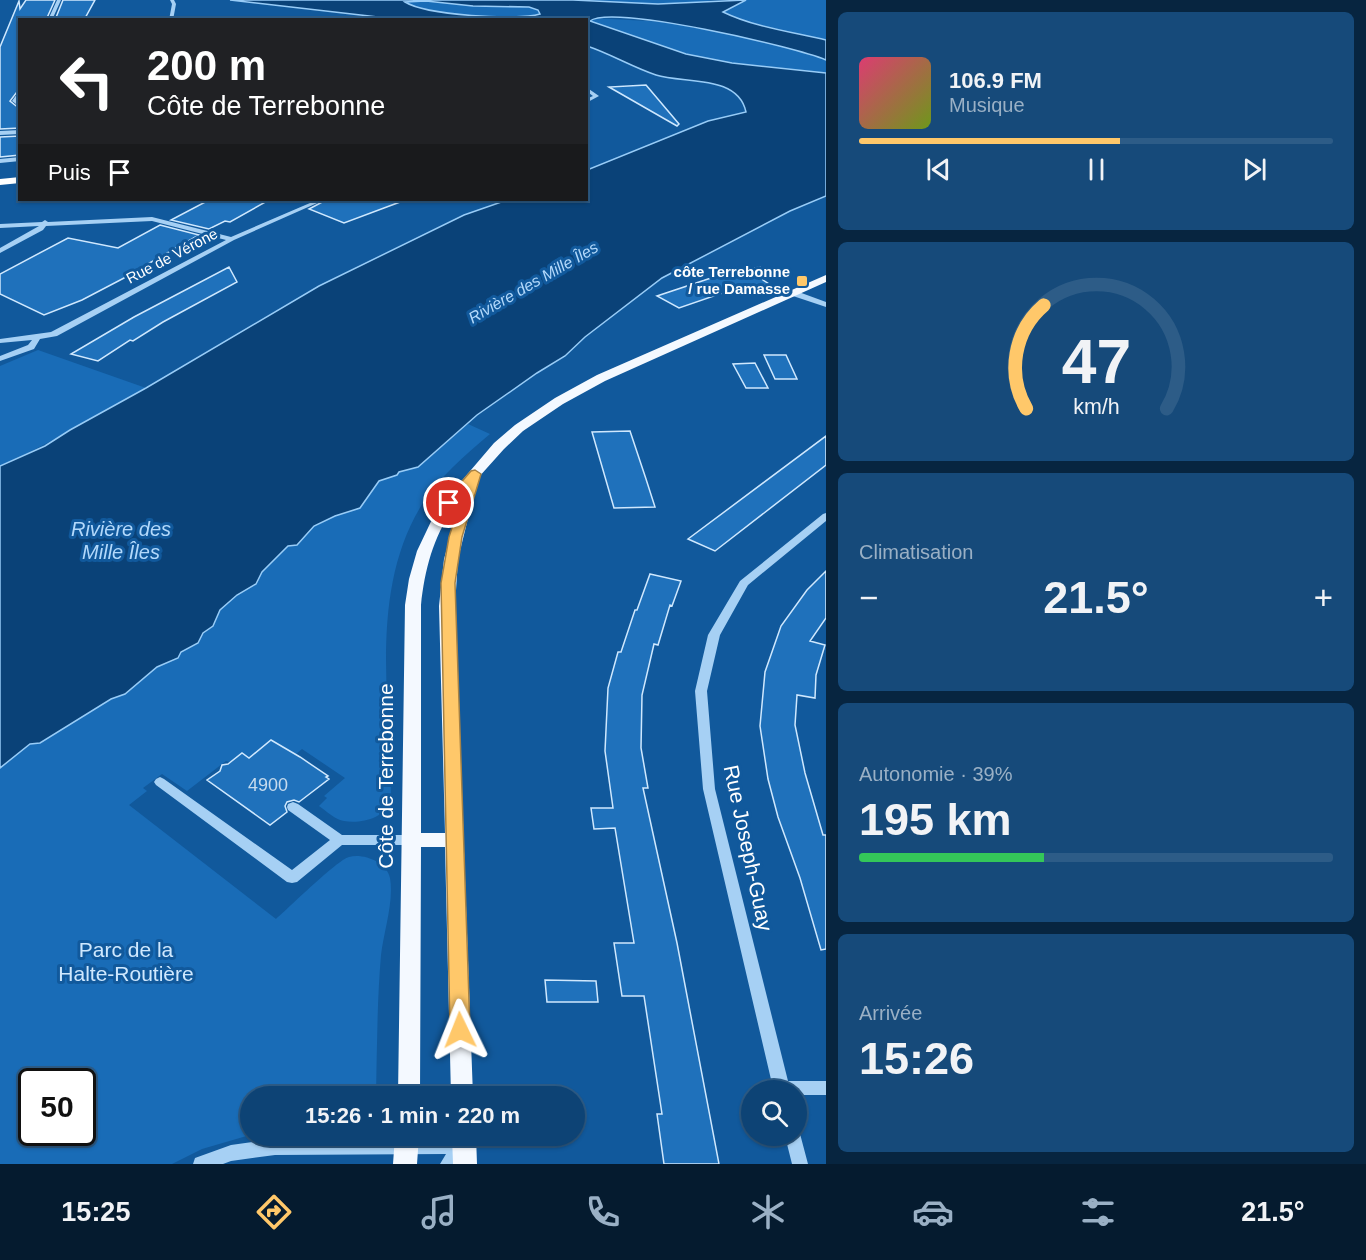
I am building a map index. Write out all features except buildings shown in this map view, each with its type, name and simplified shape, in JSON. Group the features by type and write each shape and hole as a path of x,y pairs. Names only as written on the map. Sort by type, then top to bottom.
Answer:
{"highway":[{"path":"0,172 18,172"},
{"path":"0,182 18,180"}],"main road":[{"name":"Côte de Terrebonne","path":"409,1086 412,629 416,579 424,551 443,511 499,446 519,428 571,394 826,278"},
{"name":"Côte de Terrebonne","path":"462,1086 448,583 456,537 475,474"},
{"path":"411,840 454,840"}],"street":[{"path":"51,18 59,0"},
{"path":"171,18 174,4 172,0"},
{"path":"588,90 596,96 588,101"},
{"path":"0,133 18,132"},
{"path":"0,160 18,159"},
{"name":"Rue de Vérone","path":"0,341 37,338 60,331 232,239 319,201"},
{"path":"0,226 45,222 152,219 232,239"},
{"path":"0,251 41,229 45,222"},
{"path":"793,293 826,305"},
{"name":"Rue de Vérone","path":"0,359 31,347 37,338"},
{"name":"Rue Joseph-Guay","path":"779,1080 709,789 701,691 714,635 744,583 826,516"},
{"path":"160,782 292,878 339,840"},
{"path":"293,807 339,840 411,840"},
{"path":"807,1088 826,1088"},
{"path":"796,1146 800,1164"},
{"path":"201,1164 231,1153 252,1149 464,1149"},
{"path":"448,1164 464,1149"}],"green space":[{"path":"573,0 711,0 697,4 663,6"},
{"path":"746,0 826,0 826,40 760,25 722,12"},
{"path":"426,1 473,6 529,7 538,10 540,14 510,17 470,16 432,11 404,2"},
{"path":"593,18 666,22 797,50 826,60 826,73 732,63 686,54 589,21"},
{"path":"38,350 146,388 55,439 0,466 0,366"},
{"name":"Parc de la Halte-Routière","path":"468,424 490,434 452,467 435,486 421,506 404,540 394,576 388,613 386,650 391,801 384,812 358,822 344,821 334,817 319,806 327,798 324,796 345,778 302,749 296,754 271,740 244,760 226,761 187,791 162,774 143,788 147,791 129,805 276,919 324,875 349,857 361,856 374,860 384,867 390,878 391,897 381,955 376,1086 240,1086 240,1138 202,1149 172,1164 0,1164 0,768 30,744 40,743 111,699 125,694 157,667 178,658 181,652 198,643 203,633 213,626 220,610 237,595 256,584 262,572 288,546 297,545 314,526 360,508 379,481 397,475 399,472 418,467"}],"water":[{"name":"Rivière des Mille Îles","path":"230,0 573,0 658,4 746,0 723,12 760,25 826,40 826,60 744,37 666,22 605,17 590,21 686,54 732,63 826,73 826,196 790,211 662,278 585,337 565,356 477,415 418,467 379,481 360,508 314,526 297,545 288,546 262,572 256,584 237,595 220,610 213,626 203,633 198,643 181,652 178,658 157,667 125,694 111,699 40,743 30,744 0,768 0,466 45,446 319,286 464,215 504,201 588,201 588,170 708,121 746,112 741,100 732,91 721,86 656,75 588,46 588,18 387,18","holes":["426,1 473,6 529,7 538,10 540,14 512,17 471,16 416,7 405,2"]}],"place":[{"name":"côte Terrebonne / rue Damasse","path":"802,281"}],"route":[{"path":"449,503 475,474 451,559 447,606 460,1030"}]}
